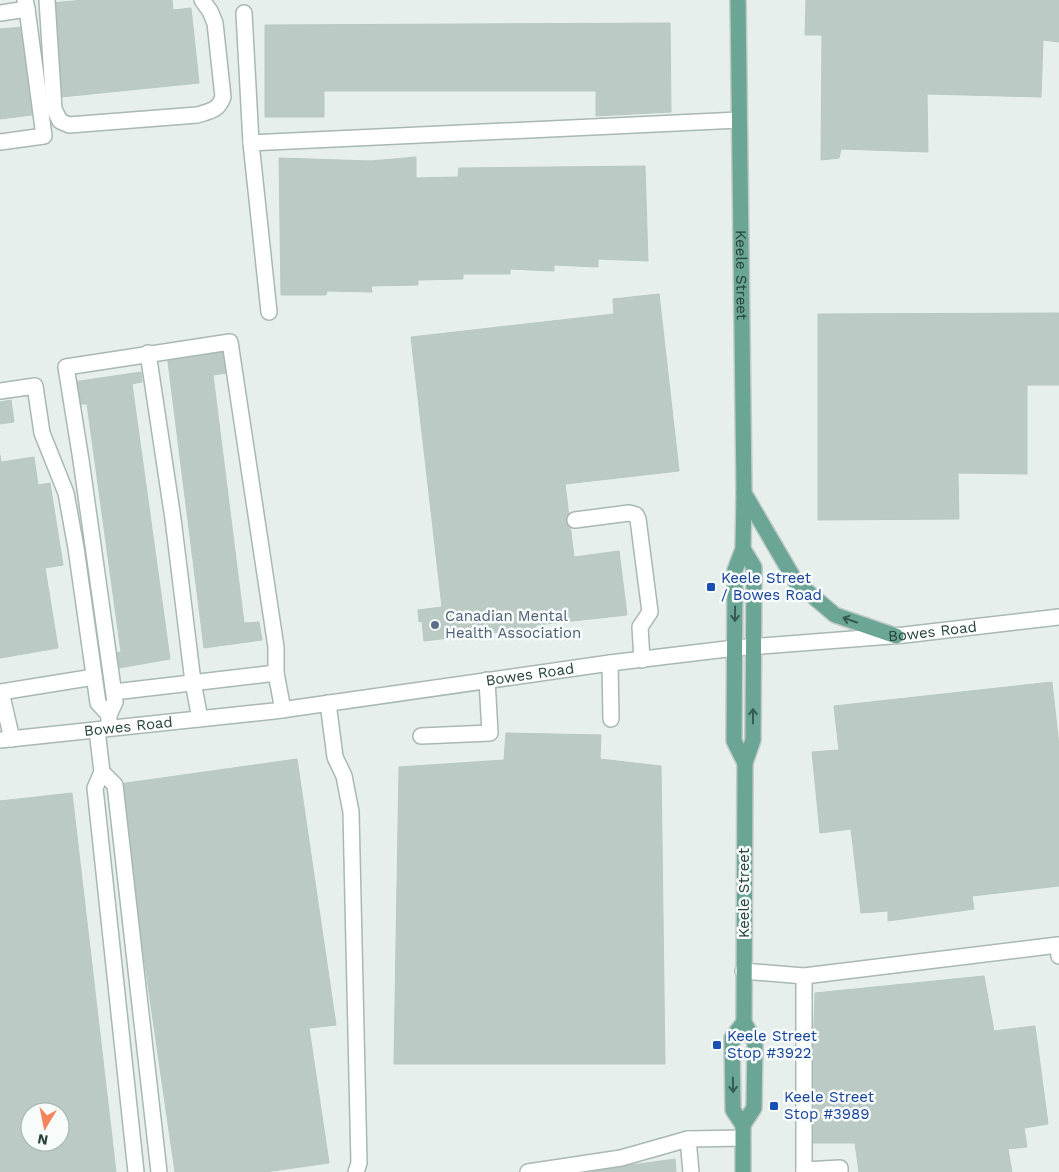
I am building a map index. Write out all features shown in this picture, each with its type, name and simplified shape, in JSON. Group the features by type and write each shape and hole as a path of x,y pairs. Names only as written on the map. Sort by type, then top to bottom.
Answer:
{"main road":[{"name":"Keele Street","path":"738,0 744,492 743,549 736,570 734,741 744,763"},
{"path":"744,492 796,582 835,615 896,636"},
{"name":"Keele Street","path":"743,549 754,568 752,740 744,763 744,1022 755,1042 754,1108 743,1131"},
{"name":"Keele Street","path":"743,1172 743,1131 733,1110 732,1038 744,1022"}],"street":[{"path":"46,0 54,109 60,121 69,125 197,115 212,111 220,105 223,97 215,23 210,11 202,0"},
{"path":"0,13 26,4 44,136 0,142"},
{"path":"244,13 251,143 269,312"},
{"path":"251,143 739,120"},
{"path":"136,1172 94,788 102,772 105,724 115,702 66,367 230,342 276,648 276,672 283,710"},
{"path":"148,354 173,518 193,682 200,719"},
{"path":"0,391 35,386 42,432 66,493 76,548 98,703 105,724"},
{"path":"575,520 630,512 636,515 638,519 650,612 640,627 642,660"},
{"name":"Bowes Road","path":"6,739 105,724 200,719 283,710 610,663 735,648 896,636 1059,617"},
{"path":"610,663 611,718"},
{"path":"114,692 276,672"},
{"path":"6,739 1,689 94,678"},
{"path":"422,736 490,733 487,680"},
{"path":"328,703 335,757 344,776 351,812 359,1153 359,1163 356,1172"},
{"path":"102,772 115,785 160,1172"},
{"path":"744,970 804,976 1058,945 1059,956"},
{"path":"804,976 804,1171 840,1168 840,1172"},
{"path":"528,1172 621,1158 688,1139 743,1131"},
{"path":"688,1139 691,1172"}],"building":[{"path":"84,0 172,0 173,10 191,8 199,83 61,97 51,3"},
{"path":"806,0 1059,0 1059,42 1043,40 1041,97 927,94 928,152 841,149 839,158 821,160 822,35 805,35"},
{"path":"670,23 671,112 596,116 596,91 324,91 324,117 265,117 265,25"},
{"path":"23,27 32,115 0,119 0,29"},
{"path":"416,157 416,178 458,177 459,168 645,166 648,261 598,259 598,267 554,265 554,271 510,269 510,274 463,274 463,279 418,280 418,285 371,286 372,292 327,291 326,295 281,295 279,158 371,161"},
{"path":"659,294 679,471 565,484 574,557 619,551 627,615 536,625 536,628 424,641 422,621 419,622 418,610 442,607 411,337 614,314 613,299"},
{"path":"1059,313 1059,385 1027,385 1027,474 958,473 959,519 818,520 818,314"},
{"path":"224,347 227,373 213,375 244,623 259,622 262,640 204,648 167,354"},
{"path":"141,372 142,382 132,384 170,659 113,669 111,654 121,652 87,404 77,404 73,382"},
{"path":"11,400 14,422 0,424 0,402"},
{"path":"0,455 1,462 34,457 38,485 50,483 63,565 45,568 58,648 0,658"},
{"path":"1052,682 1059,746 1059,886 972,896 974,909 888,921 888,911 861,913 851,829 820,833 812,752 839,750 834,706"},
{"path":"506,733 601,735 600,759 661,766 665,1064 394,1064 399,767 504,760"},
{"path":"297,759 336,1025 309,1028 329,1163 265,1172 175,1172 119,784"},
{"path":"72,793 116,1172 0,1172 0,801"},
{"path":"984,976 994,1031 1035,1026 1048,1124 1024,1128 1027,1147 1008,1149 1012,1172 859,1172 855,1143 810,1143 815,993"},
{"path":"675,1159 676,1172 580,1172"}],"place":[{"name":"Keele Street / Bowes Road","path":"711,587"},
{"name":"Canadian Mental Health Association","path":"435,625"},
{"name":"Keele Street Stop #3922","path":"717,1045"},
{"name":"Keele Street Stop #3989","path":"774,1106"}]}
